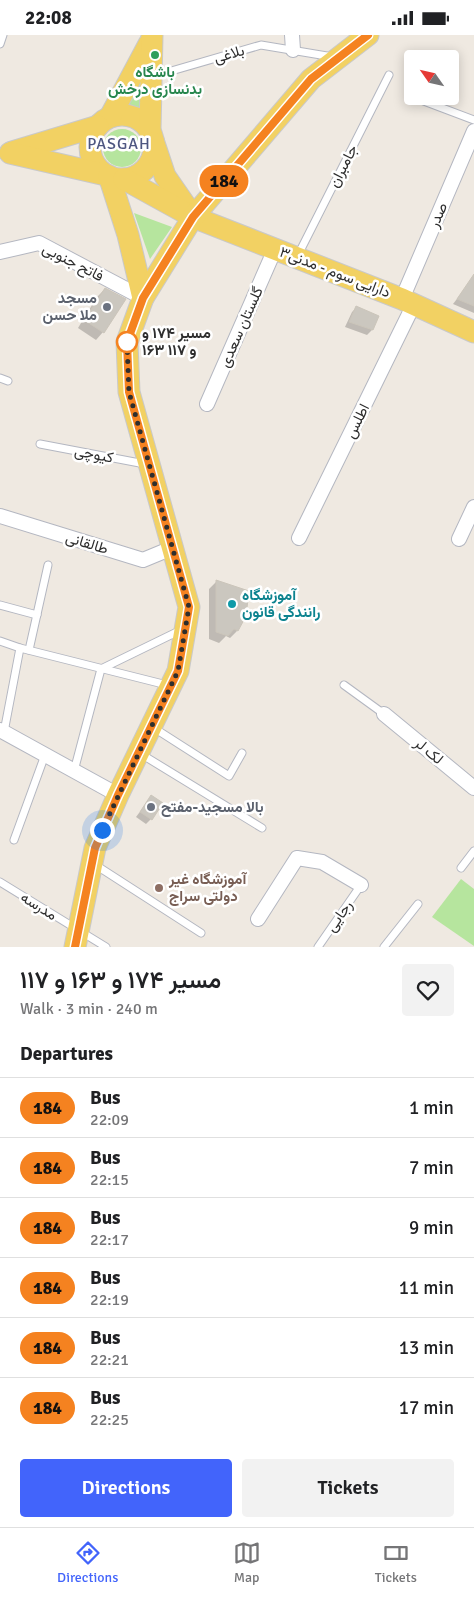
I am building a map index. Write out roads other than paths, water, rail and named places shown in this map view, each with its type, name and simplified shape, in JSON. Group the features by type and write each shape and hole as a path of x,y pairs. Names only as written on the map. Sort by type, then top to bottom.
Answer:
{"main road":[{"path":"76,939 95,848 118,795 178,671 189,607 129,392 127,342 143,298 193,217 311,79 368,35"},
{"path":"151,38 152,137 154,154 143,171 113,177 10,153 104,121 128,115 144,124 152,137 166,176 193,217"},
{"path":"143,298 113,177 99,169 90,153 90,143 151,38"},
{"name":"دارایی سوم - مدنی۳","path":"113,177 193,217 408,301 474,332"}],"street":[{"path":"292,35 293,51"},
{"name":"صدر","path":"408,301 474,131"},
{"name":"فاتح جنوبی","path":"0,252 39,243 143,298"},
{"name":"گلستان سعدی","path":"207,404 275,249"},
{"name":"اطلس","path":"299,538 408,301"},
{"path":"459,539 474,507"},
{"name":"طالقانی","path":"0,517 142,559 172,548"},
{"name":"لک لر","path":"384,714 474,788"},
{"path":"2,731 118,795"},
{"path":"258,919 297,858 322,862 361,885"}],"lane":[{"path":"0,44 3,35"},
{"name":"بلاغی","path":"151,77 261,45 338,58"},
{"name":"جامبران","path":"297,258 389,75"},
{"path":"434,105 474,120"},
{"path":"0,378 8,381"},
{"name":"کیوچی","path":"40,444 149,465"},
{"path":"29,650 48,565"},
{"path":"0,605 37,615"},
{"path":"74,771 101,669 185,628"},
{"path":"0,641 20,648 171,686"},
{"path":"2,731 20,648"},
{"path":"344,685 384,714"},
{"path":"151,727 229,776 242,753"},
{"path":"138,753 262,828"},
{"path":"14,840 45,755"},
{"path":"461,868 474,851"},
{"path":"92,862 201,933"},
{"name":"مدرسه","path":"0,882 76,939 106,947"},
{"name":"رجایی","path":"318,947 361,885"},
{"path":"384,947 418,904"}],"place":[{"name":"باشگاه بدنسازی درخش","path":"155,55"},
{"name":"مسجد ملا حسن","path":"107,307"},
{"name":"مسیر ۱۷۴ و ۱۶۳ و ۱۱۷","path":"127,342"},
{"name":"آموزشگاه رانندگی قانون","path":"232,604"},
{"name":"بالا مسجید-مفتح","path":"151,807"},
{"name":"آموزشگاه غیر دولتی سراج","path":"159,888"}],"district":[{"name":"PASGAH","path":"119,144"}]}
